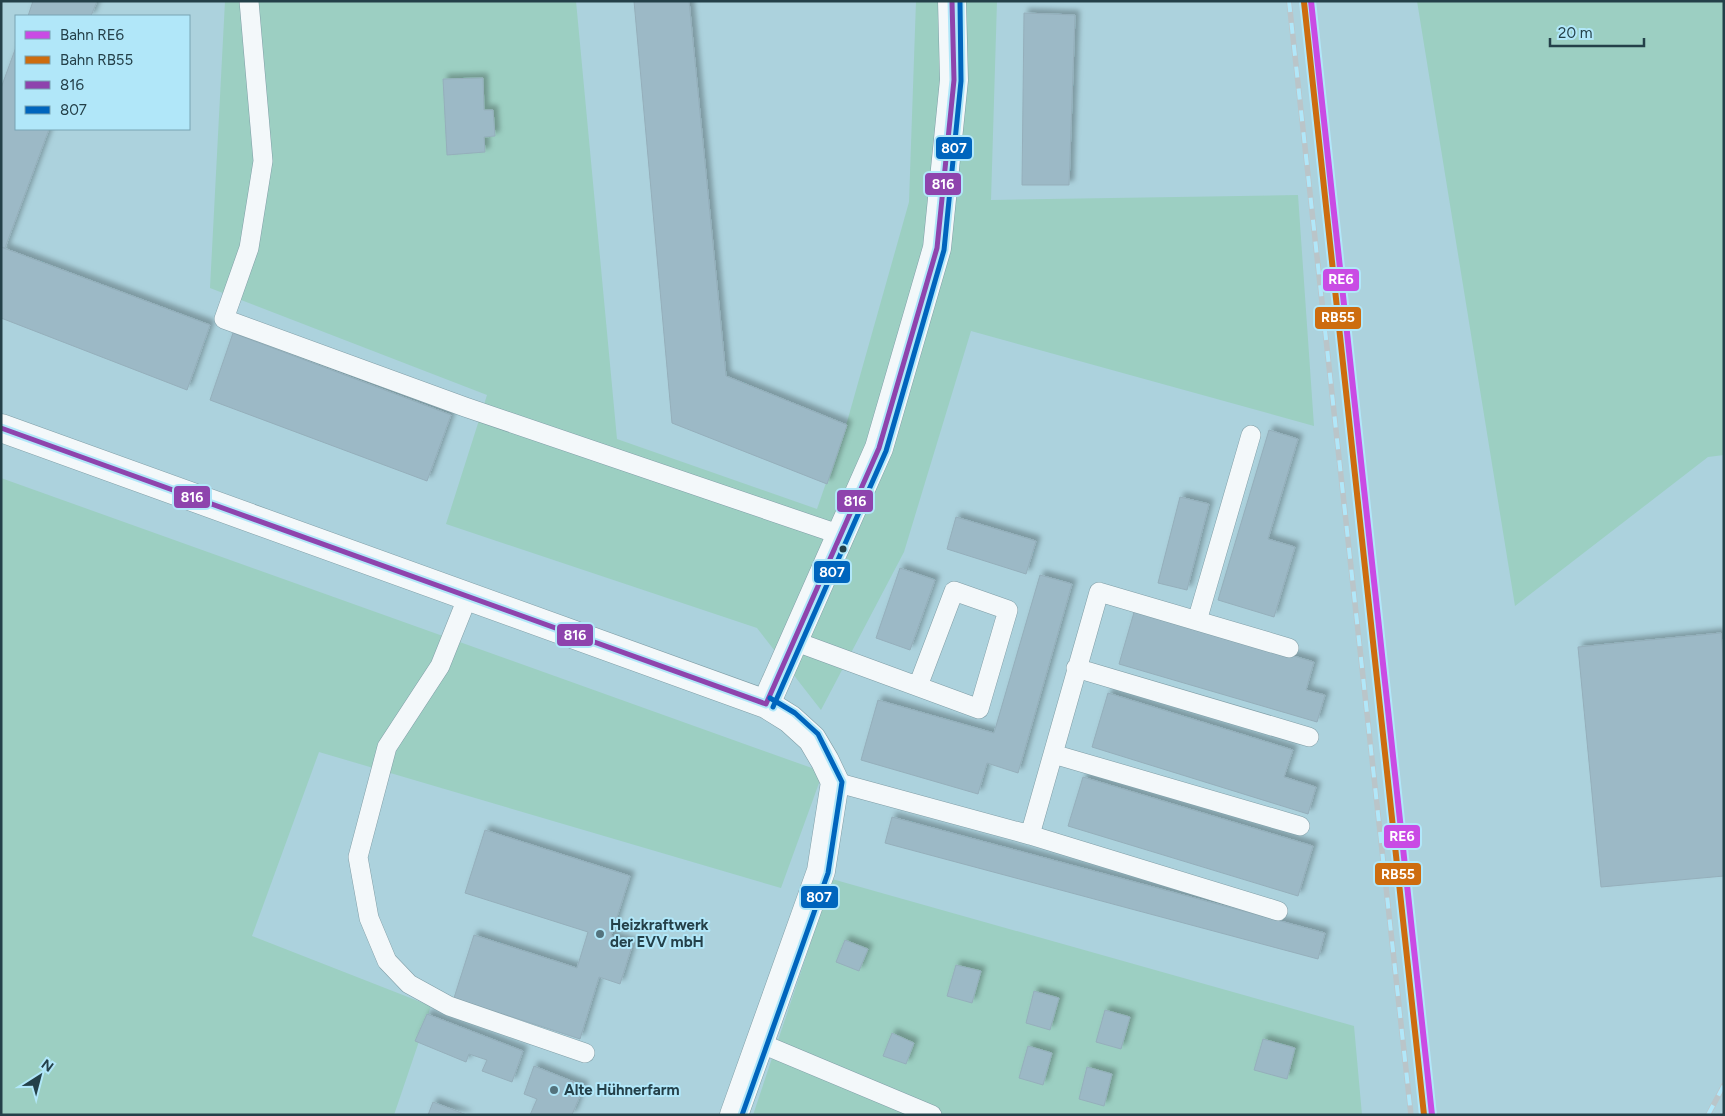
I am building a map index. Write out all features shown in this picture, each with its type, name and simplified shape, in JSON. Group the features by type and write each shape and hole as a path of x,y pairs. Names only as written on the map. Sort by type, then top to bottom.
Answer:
{"street":[{"path":"766,704 879,448 937,248 954,80 952,1"},
{"path":"1,428 766,704 790,719 812,739 835,782 822,871 734,1115"}],"lane":[{"path":"249,1 263,161 249,248 224,319 465,407 841,535"},
{"path":"1197,621 1251,435"},
{"path":"794,641 979,709 1008,610 954,591 918,686"},
{"path":"1030,835 1098,592 1289,648"},
{"path":"468,596 440,666 387,747 358,858 369,918 387,961 409,984 449,1006 585,1053"},
{"path":"1076,668 1309,737"},
{"path":"1053,754 1300,826"},
{"path":"835,782 1030,835 1278,911"},
{"path":"760,1043 932,1115"}],"green space":[{"path":"225,1 576,1 617,439 817,509 847,422 909,202 916,1 997,1 991,200 1298,195 1314,426 971,331 904,552 821,710 757,628 446,524 487,395 210,288"},
{"path":"1417,1 1724,1 1724,455 1708,457 1515,606"},
{"path":"1,478 823,772 781,888 319,752 252,936 431,1006 394,1115 1,1115"},
{"path":"832,879 1354,1026 1362,1115 753,1115"}],"building":[{"path":"33,1 97,1 91,15 28,15"},
{"path":"634,1 689,1 726,376 847,425 827,484 672,423"},
{"path":"1024,13 1075,15 1069,185 1022,185"},
{"path":"15,50 15,130 49,130 5,248 1,247 1,88"},
{"path":"483,78 484,110 493,110 495,136 484,137 485,152 447,155 443,79"},
{"path":"1,247 210,325 187,390 1,318"},
{"path":"233,333 451,415 427,481 210,400"},
{"path":"1269,430 1298,439 1268,539 1295,547 1274,617 1218,600"},
{"path":"1180,497 1209,504 1187,590 1158,583"},
{"path":"956,517 1036,541 1026,574 947,549"},
{"path":"900,568 935,580 910,650 876,638"},
{"path":"1040,575 1072,584 1018,773 987,763 978,794 861,760 878,700 994,733"},
{"path":"1135,609 1314,662 1306,690 1325,695 1317,722 1119,664"},
{"path":"1721,633 1724,666 1724,876 1601,887 1578,647"},
{"path":"1108,693 1293,750 1284,777 1316,787 1308,814 1092,747"},
{"path":"1083,777 1313,846 1298,896 1068,826"},
{"path":"892,817 1325,933 1318,959 885,843"},
{"name":"Heizkraftwerk der EVV mbH","path":"485,830 630,876 611,936 633,943 620,984 599,977 580,1039 454,998 474,935 577,968 588,932 465,893"},
{"path":"845,940 868,949 859,971 836,962"},
{"path":"956,965 981,971 972,1003 947,996"},
{"path":"1034,991 1059,998 1050,1030 1026,1023"},
{"path":"1105,1010 1130,1017 1121,1049 1096,1042"},
{"path":"427,1014 523,1051 512,1082 482,1071 487,1060 469,1054 466,1062 415,1041"},
{"path":"892,1033 914,1043 906,1064 883,1056"},
{"path":"1263,1039 1295,1048 1287,1079 1254,1070"},
{"path":"1028,1046 1052,1053 1043,1085 1019,1078"},
{"name":"Alte Hühnerfarm","path":"534,1066 584,1086 572,1115 530,1115 537,1099 524,1094"},
{"path":"1087,1067 1112,1074 1104,1106 1079,1099"},
{"path":"433,1102 467,1115 428,1115"}],"railway":[{"path":"1289,1 1411,1115"},
{"path":"1708,1115 1724,1085"}],"rail line":[{"name":"RE6","path":"1311,1 1432,1115"},
{"name":"RB55","path":"1304,2 1424,1115"}],"transit line":[{"name":"816","path":"766,704 879,448 937,248 954,80 952,1"},
{"name":"807","path":"773,707 886,451 944,250 961,81 960,1"},
{"name":"816","path":"1,428 766,704"},
{"name":"807","path":"742,1115 828,873 842,782 818,734 795,713 770,698"}],"place":[{"name":"Heizkraftwerk der EVV mbH","path":"600,934"},
{"name":"Alte Hühnerfarm","path":"554,1090"}]}
